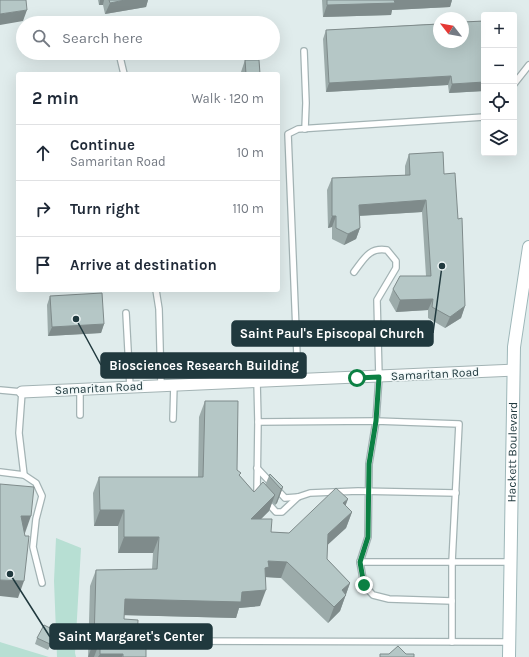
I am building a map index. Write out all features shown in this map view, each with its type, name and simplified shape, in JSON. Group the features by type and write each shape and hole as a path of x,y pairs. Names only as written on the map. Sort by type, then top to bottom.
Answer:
{"street":[{"name":"Hackett Boulevard","path":"509,657 513,370 525,295 529,247"},
{"name":"Samaritan Road","path":"22,392 513,370"}],"lane":[{"path":"304,51 306,103 305,128"},
{"path":"121,60 124,72"},
{"path":"517,80 529,65"},
{"path":"298,380 288,134 298,129 305,128 481,117"},
{"path":"354,272 369,253 378,248 387,250 396,261 396,268 377,300 379,377 376,421 369,464 367,492 368,537 360,562 364,585 373,595 389,599 452,601"},
{"path":"156,292 159,309 161,385"},
{"path":"126,313 130,387"},
{"path":"257,381 257,492 276,512 282,512 298,498 310,493 456,493"},
{"path":"173,419 174,384"},
{"path":"80,389 80,415"},
{"path":"0,390 22,392 19,433 24,475"},
{"path":"258,422 376,421 459,424 452,562 452,642"},
{"path":"257,468 285,498 298,498"},
{"path":"0,472 24,475 36,483 42,496 36,519 34,547 42,583"},
{"path":"360,562 510,562"},
{"path":"147,641 509,642"}],"green space":[{"path":"56,538 81,548 76,657 57,657 54,581"},
{"path":"0,642 3,643 49,657 0,657"}],"building":[{"path":"0,0 26,0 27,10 0,14"},
{"path":"109,0 125,0 110,3"},
{"path":"327,0 394,0 395,3 327,5"},
{"path":"481,21 481,82 452,84 451,76 329,83 326,30 433,24 433,48 469,48 469,22"},
{"path":"245,60 259,60 260,72 246,72"},
{"path":"443,152 444,174 455,173 458,219 462,218 465,306 450,317 432,307 433,299 400,300 393,289 400,276 431,276 426,200 359,205 360,228 348,234 336,228 336,216 332,216 332,178 410,175 409,154"},
{"path":"102,293 104,324 52,327 50,296"},
{"path":"205,401 238,401 237,470 241,473 239,475 254,492 263,482 275,495 251,519 272,519 271,532 289,533 336,488 348,499 343,503 352,512 328,534 327,559 350,583 342,590 346,595 334,607 287,562 268,561 269,567 265,568 266,590 242,592 241,602 125,599 124,619 138,620 137,643 146,643 146,657 123,657 123,654 100,654 100,641 94,641 96,570 157,569 159,537 124,537 124,510 100,510 99,477 203,477"},
{"path":"270,474 283,487 281,489 269,476"},
{"path":"0,484 34,487 31,516 21,516 25,536 29,536 24,581 0,580"},
{"path":"44,625 56,631 50,644 37,638"},
{"path":"398,646 406,654 414,654 414,657 380,657 380,654 389,654"}],"place":[{"name":"Saint Paul's Episcopal Church","path":"442,266"},
{"name":"Biosciences Research Building","path":"76,319"},
{"name":"Saint Margaret's Center","path":"10,574"}],"route":[{"path":"357,378 379,377 376,421 369,464 367,492 368,537 360,562 364,585"}]}
